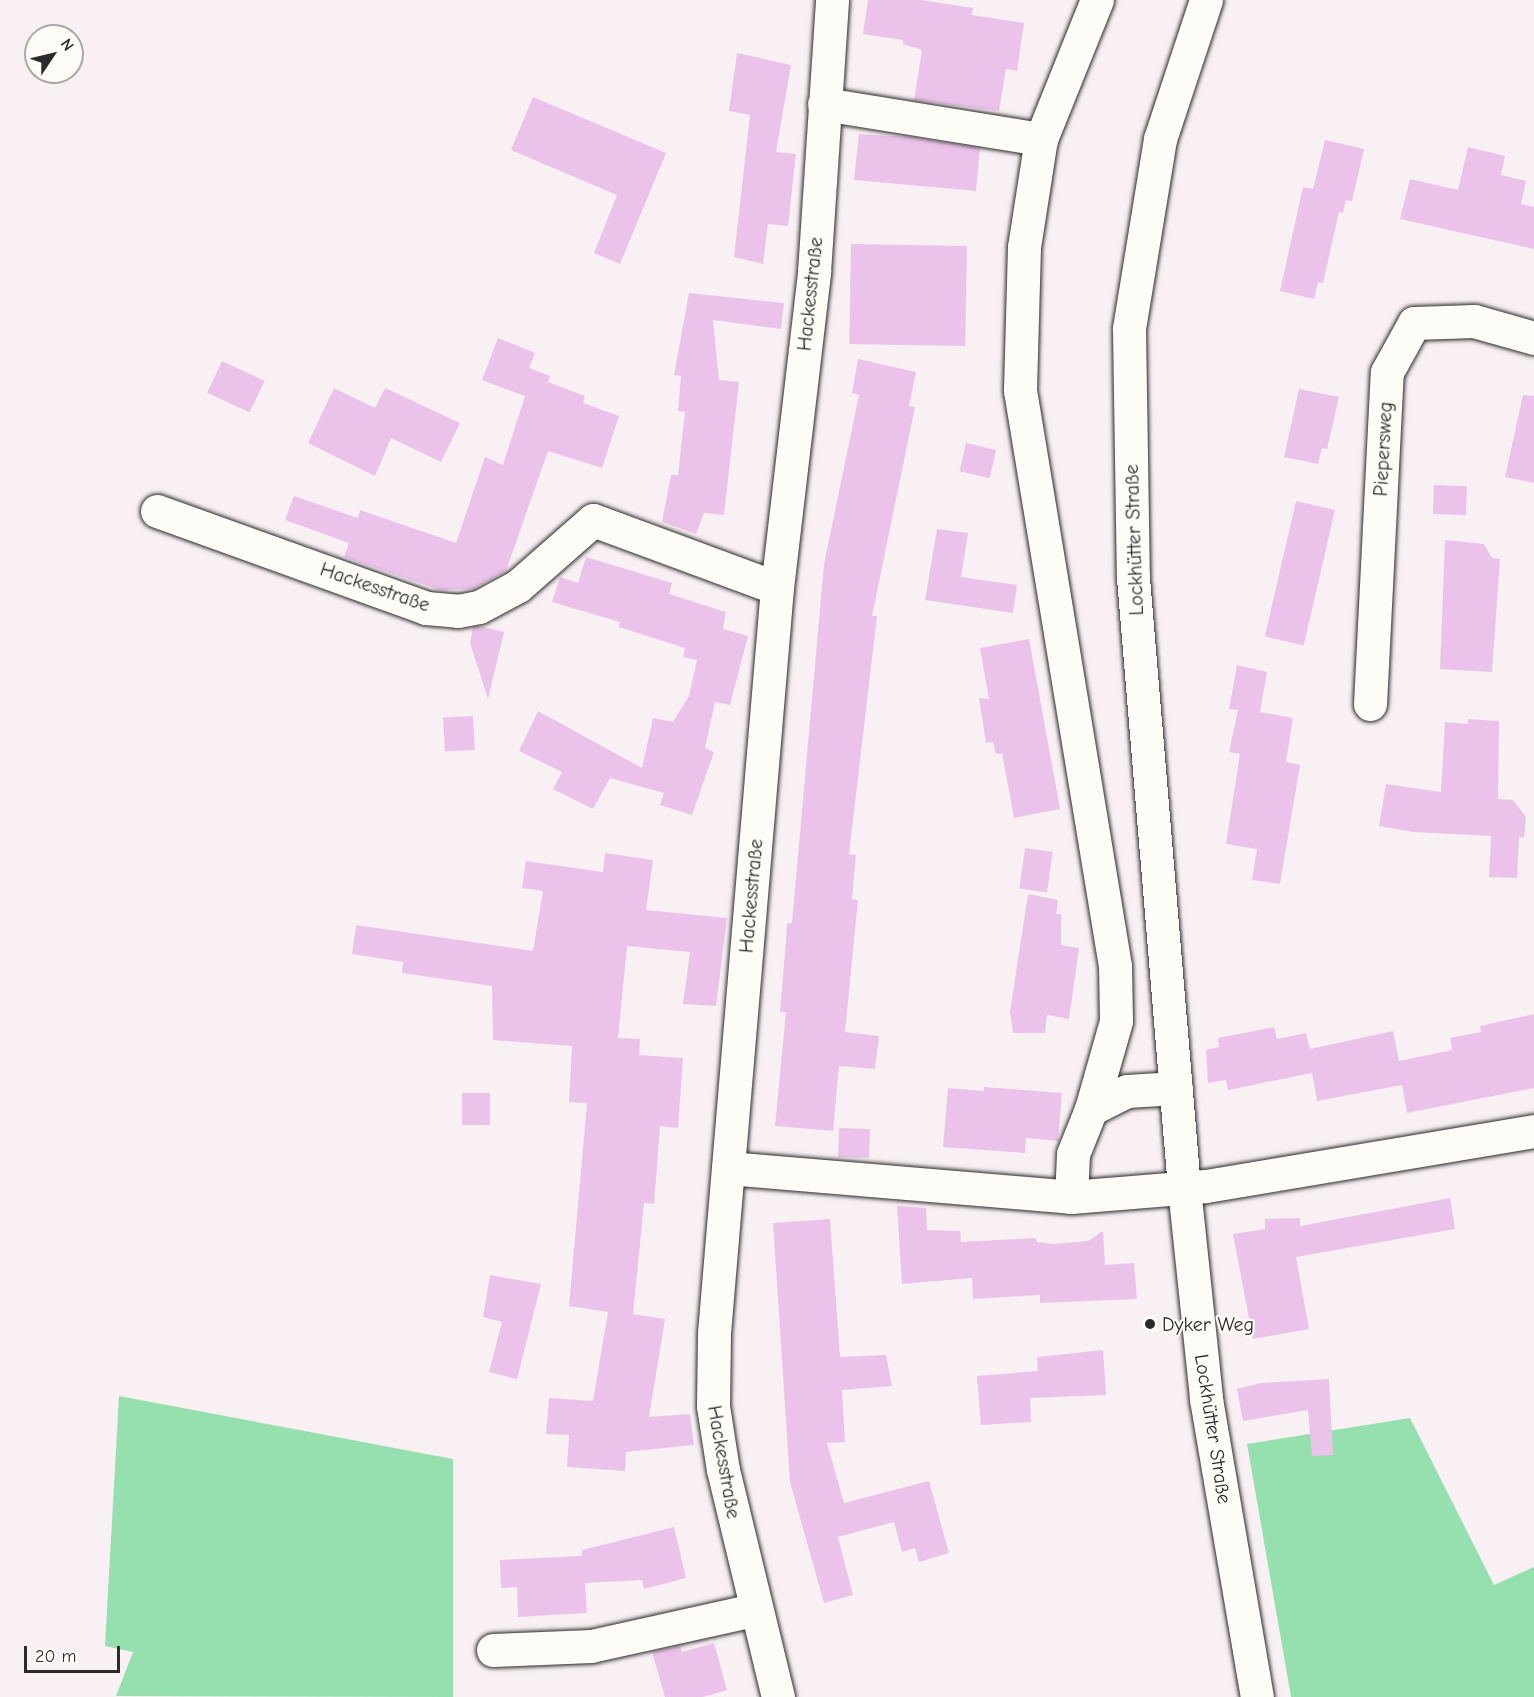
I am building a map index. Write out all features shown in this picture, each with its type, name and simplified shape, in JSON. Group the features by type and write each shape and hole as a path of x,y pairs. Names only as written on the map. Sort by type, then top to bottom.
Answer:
{"street":[{"name":"Hackesstraße","path":"778,1697 754,1610 713,1406 714,1333 777,588 814,272 831,0"},
{"path":"1071,1197 1073,1154 1091,1109 1116,1021 1115,966 1020,390 1024,247 1041,139 1097,0"},
{"name":"Lockhütter Straße","path":"1206,0 1160,139 1129,330 1133,578 1184,1188 1206,1399 1257,1697"},
{"path":"824,104 1041,139"},
{"name":"Piepersweg","path":"1370,704 1387,372 1414,323 1474,321 1534,338"},
{"name":"Hackesstraße","path":"157,511 426,608 458,611 479,607 518,586 593,520 777,588"},
{"path":"1091,1109 1127,1091 1176,1088"},
{"path":"728,1168 1071,1197 1184,1188 1534,1131"},
{"path":"493,1650 591,1646 754,1610"}],"green space":[{"path":"119,1396 453,1459 453,1697 116,1696 133,1652 105,1646"},
{"path":"1410,1418 1494,1585 1534,1567 1534,1697 1291,1697 1247,1444"}],"building":[{"path":"868,0 921,0 973,8 972,15 1024,23 1017,71 1006,69 999,111 914,100 922,50 903,44 903,40 863,34"},
{"path":"737,53 791,65 776,152 796,154 788,226 768,224 763,264 734,257 750,115 729,111"},
{"path":"533,97 666,153 620,264 594,253 617,195 511,150"},
{"path":"859,134 908,137 980,148 976,191 854,180"},
{"path":"1325,140 1364,149 1352,201 1346,200 1343,213 1339,212 1323,283 1318,282 1314,299 1280,291 1303,187 1313,189"},
{"path":"1468,147 1505,156 1501,175 1526,181 1521,204 1534,207 1534,249 1400,219 1410,179 1458,190"},
{"path":"851,244 967,246 965,346 849,344"},
{"path":"689,293 784,303 781,329 713,320 719,380 739,382 724,515 704,513 696,534 662,522 671,475 678,475 685,412 678,411 681,376 674,375"},
{"path":"498,338 535,353 529,368 550,376 548,382 585,396 583,403 619,416 602,468 548,451 506,571 473,589 440,590 344,557 349,543 285,520 294,496 358,518 360,510 456,543 485,457 503,465 525,396 482,380"},
{"path":"858,359 916,372 909,406 915,407 872,616 877,616 849,854 856,855 852,899 858,900 845,1032 879,1036 875,1069 839,1066 833,1131 775,1126 786,1012 780,1012 787,923 792,923 824,564 859,395 852,393"},
{"path":"222,361 265,381 250,413 207,393"},
{"path":"334,388 375,408 385,388 460,423 441,462 391,438 375,476 308,443"},
{"path":"1299,389 1339,397 1327,449 1322,448 1318,464 1284,457"},
{"path":"1523,395 1534,396 1534,483 1505,477"},
{"path":"966,443 996,450 990,478 959,471"},
{"path":"1434,485 1467,486 1466,515 1433,514"},
{"path":"1296,501 1335,510 1304,645 1265,636"},
{"path":"937,529 968,533 961,577 1017,585 1013,613 925,600"},
{"path":"1445,540 1484,544 1492,558 1500,559 1492,672 1440,669"},
{"path":"586,557 672,583 669,594 726,612 723,629 748,636 730,705 715,702 705,748 714,752 692,815 660,805 664,793 610,778 593,809 553,789 562,772 519,751 538,711 642,768 653,718 673,722 689,696 697,660 683,657 685,648 619,627 620,622 552,602 560,577 578,583"},
{"path":"479,626 504,632 488,699 470,643 473,627"},
{"path":"1029,639 1060,809 1014,818 1002,753 996,754 993,742 986,743 979,698 989,699 980,648"},
{"path":"1237,665 1267,672 1260,712 1293,718 1286,762 1300,765 1280,884 1252,880 1257,849 1226,844 1240,754 1229,752 1238,710 1229,709"},
{"path":"473,716 475,750 445,752 443,718"},
{"path":"1468,719 1499,721 1498,799 1513,800 1526,817 1524,838 1519,837 1517,878 1489,877 1491,836 1413,832 1379,826 1386,784 1441,792 1445,722 1468,724"},
{"path":"1025,848 1053,852 1047,892 1019,889"},
{"path":"605,853 653,860 646,910 727,918 716,1006 683,1004 690,952 627,946 618,1038 640,1039 639,1055 683,1058 678,1128 660,1126 654,1204 644,1203 633,1314 665,1319 649,1417 690,1414 694,1445 626,1452 625,1471 567,1467 569,1435 546,1434 549,1398 593,1401 608,1312 569,1306 587,1103 569,1102 572,1046 493,1040 492,986 402,973 403,962 352,954 356,925 533,951 543,891 522,888 526,861 603,872"},
{"path":"1028,894 1058,900 1056,914 1061,914 1061,945 1079,948 1069,1019 1047,1015 1045,1033 1013,1033 1010,1012"},
{"path":"1534,1014 1534,1088 1407,1113 1402,1085 1317,1101 1312,1073 1228,1090 1226,1080 1208,1083 1206,1050 1219,1047 1218,1038 1274,1027 1277,1039 1306,1033 1310,1049 1393,1031 1399,1061 1452,1050 1450,1038 1481,1032 1480,1026"},
{"path":"984,1087 1062,1093 1058,1141 1026,1138 1025,1153 943,1147 948,1088 984,1091"},
{"path":"462,1093 490,1093 490,1125 462,1125"},
{"path":"839,1128 870,1129 869,1158 838,1157"},
{"path":"1450,1198 1455,1229 1296,1257 1309,1329 1253,1339 1233,1234 1265,1229 1265,1219 1300,1218 1300,1226"},
{"path":"897,1206 926,1208 927,1230 960,1231 961,1242 1036,1238 1037,1242 1053,1244 1088,1241 1103,1231 1105,1265 1134,1263 1137,1299 1040,1303 1040,1295 973,1299 972,1278 902,1284"},
{"path":"830,1219 840,1357 886,1355 892,1386 842,1390 845,1442 827,1443 844,1503 929,1481 949,1553 919,1562 915,1548 902,1552 894,1522 838,1537 853,1595 824,1603 790,1482 773,1223"},
{"path":"490,1275 541,1284 517,1379 489,1372 502,1322 483,1317"},
{"path":"1103,1350 1106,1395 1030,1398 1031,1422 981,1425 977,1376 1038,1371 1037,1357"},
{"path":"1329,1379 1333,1455 1312,1456 1308,1410 1243,1421 1237,1389 1261,1383"},
{"path":"674,1527 686,1578 644,1589 642,1580 585,1583 587,1613 518,1617 517,1587 501,1588 500,1560 582,1556 582,1550"},
{"path":"714,1643 727,1690 703,1697 665,1697 652,1652 680,1646 682,1652"}],"place":[{"name":"Dyker Weg","path":"1150,1324"}]}
